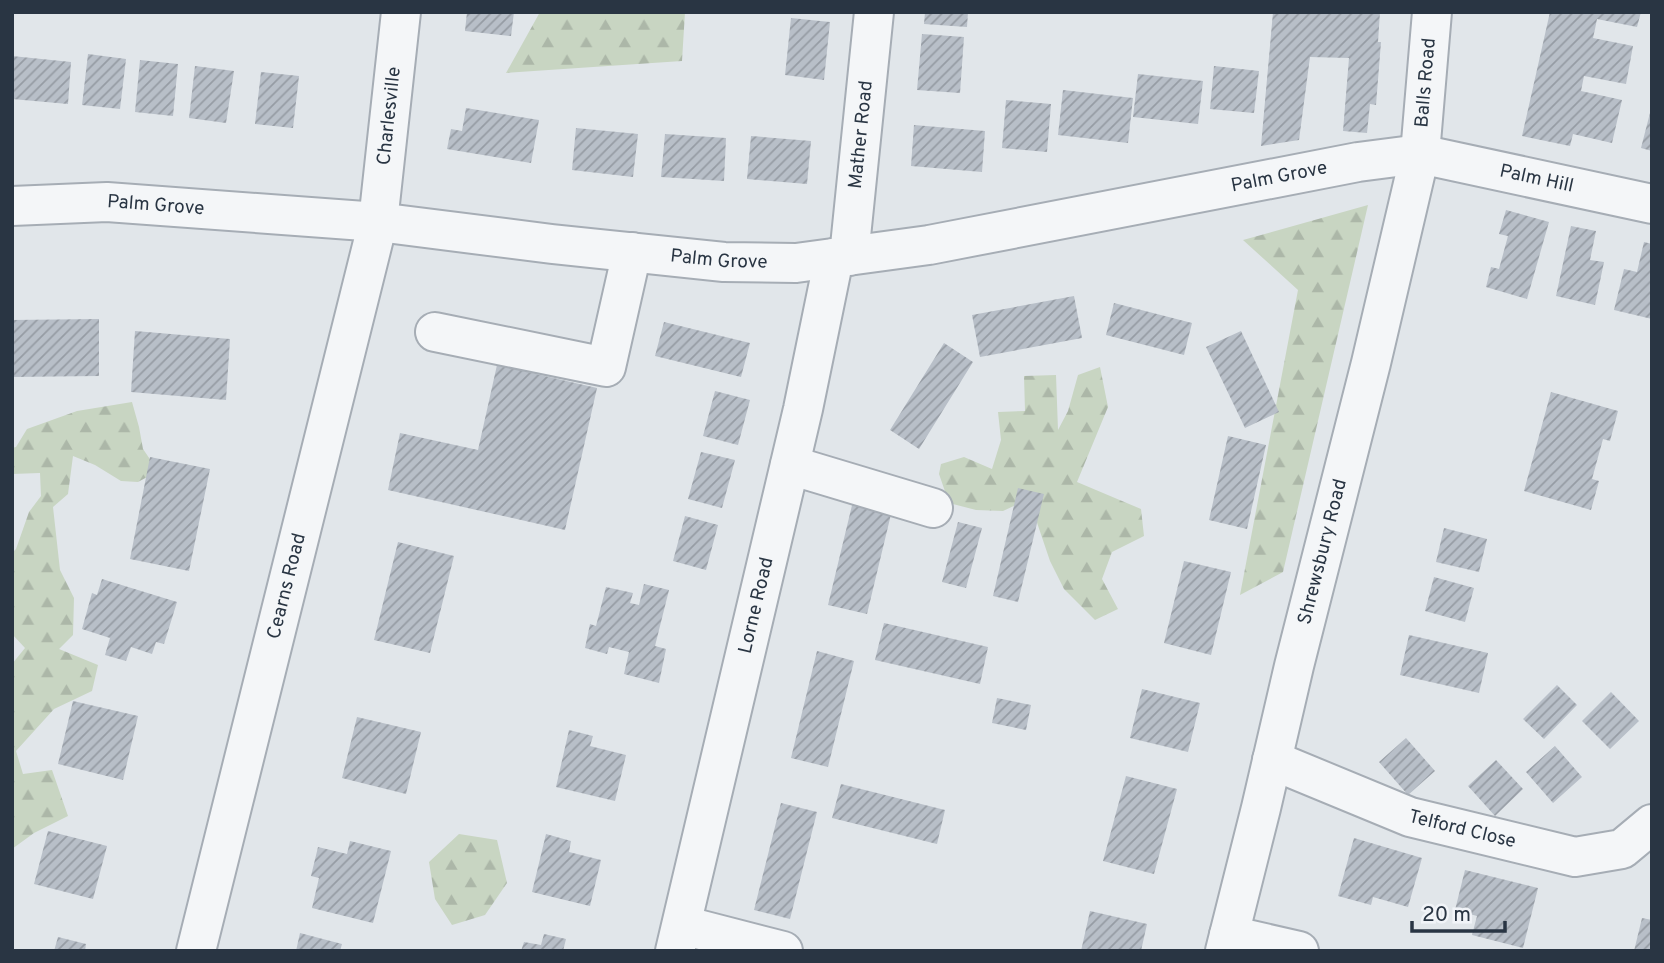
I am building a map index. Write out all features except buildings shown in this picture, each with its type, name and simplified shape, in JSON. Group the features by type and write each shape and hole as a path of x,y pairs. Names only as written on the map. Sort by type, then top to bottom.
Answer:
{"street":[{"name":"Charlesville","path":"378,222 401,12"},
{"name":"Mather Road","path":"841,257 874,12"},
{"name":"Balls Road","path":"1420,154 1432,12"},
{"name":"Palm Grove","path":"12,206 107,202 378,222 724,262 796,263 929,245 1359,162 1420,154"},
{"name":"Palm Hill","path":"1420,154 1652,204"},
{"name":"Shrewsbury Road","path":"1227,943 1420,154"},
{"name":"Cearns Road","path":"196,951 378,222"},
{"path":"435,332 606,368 632,252"},
{"name":"Lorne Road","path":"679,938 841,257"},
{"path":"790,465 933,508"},
{"name":"Telford Close","path":"1272,760 1410,817 1575,858 1622,849 1652,824"},
{"path":"679,938 783,951"},
{"path":"1227,943 1299,951"}],"green space":[{"path":"540,12 685,12 682,61 506,73"},
{"path":"1368,205 1283,572 1240,595 1298,290 1243,240"},
{"path":"1100,367 1108,407 1077,482 1141,509 1144,536 1112,552 1102,579 1118,609 1095,620 1064,589 1050,561 1029,499 1003,511 976,510 949,503 939,474 941,464 964,457 992,469 1001,440 998,412 1025,411 1024,376 1056,375 1058,430 1068,411 1078,375"},
{"path":"132,402 143,449 158,471 138,482 121,481 95,465 73,456 68,494 53,507 60,570 74,598 73,635 59,649 98,665 92,691 54,709 16,751 23,774 52,770 68,816 34,833 12,849 12,664 25,648 12,634 12,553 16,549 29,512 41,496 40,473 12,474 12,448 16,447 27,429 77,411"},
{"path":"459,834 497,840 507,883 485,915 452,925 435,899 429,862"}]}
